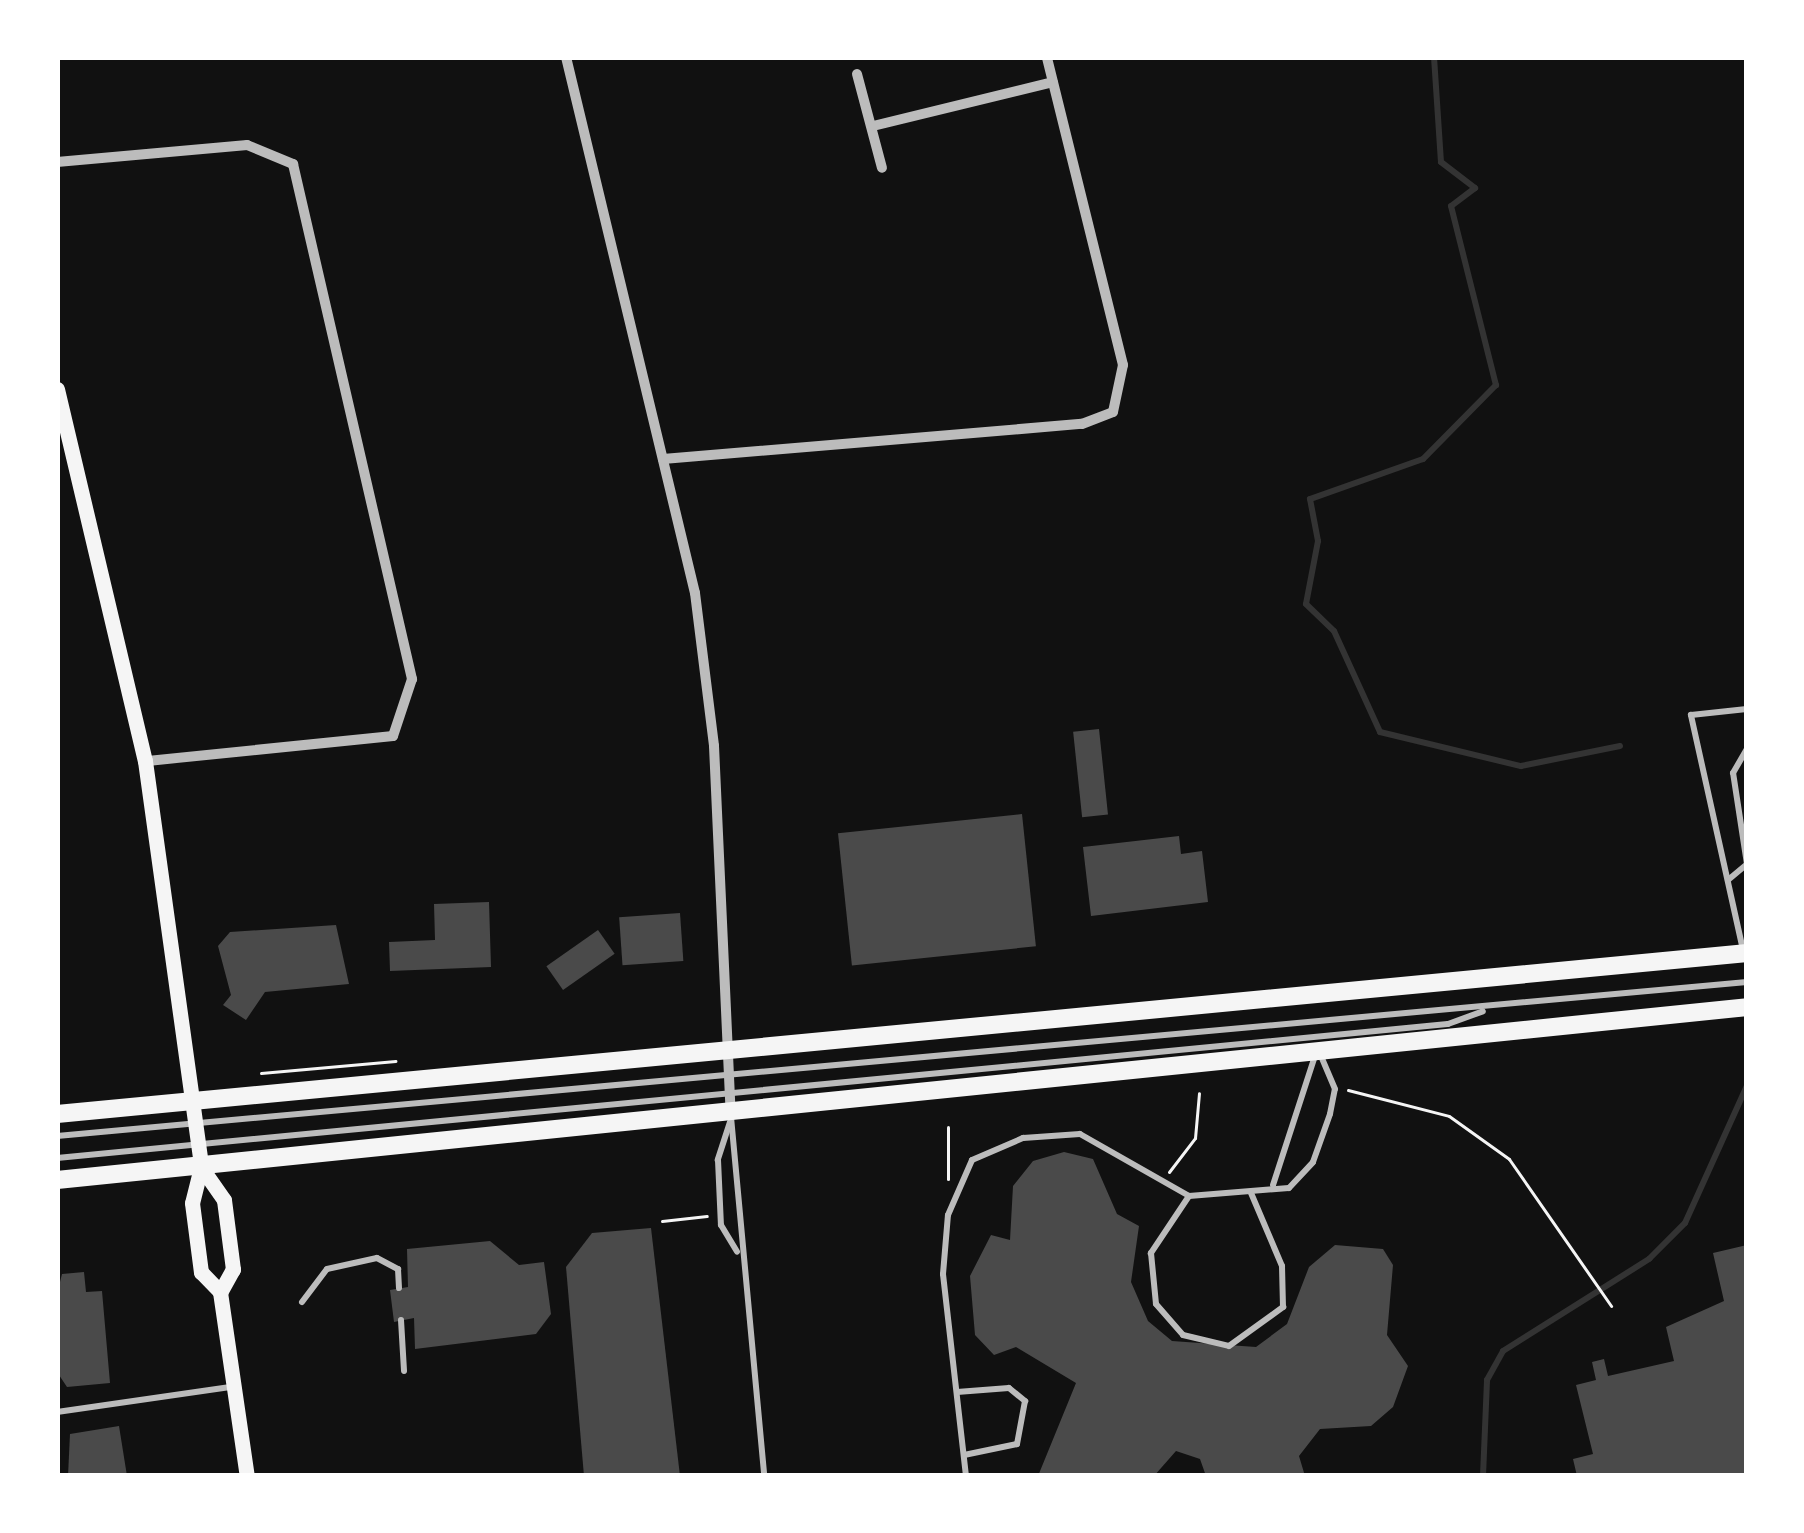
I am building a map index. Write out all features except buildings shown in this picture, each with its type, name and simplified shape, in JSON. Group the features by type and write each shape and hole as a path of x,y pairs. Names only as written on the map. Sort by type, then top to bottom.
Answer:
{"main road":[{"path":"57,389 145,761 201,1167 192,1203 201,1272 220,1292 247,1476"},
{"path":"57,1114 724,1065 1745,954"},
{"path":"57,1180 731,1117 1318,1047 1747,1007"},
{"path":"201,1167 224,1200 233,1269 220,1292"}],"street":[{"path":"566,57 663,458 715,746 724,1065 731,1117"},
{"path":"663,458 1067,426 1113,412 1123,365 1047,57"},
{"path":"857,74 882,168"},
{"path":"873,126 1053,82"},
{"path":"57,162 247,145 292,164 412,680 393,736 145,761"}],"lane":[{"path":"1745,954 1691,715 1747,709"},
{"path":"1727,880 1747,864 1733,773 1747,749"},
{"path":"57,1136 724,1065 1210,1024 1486,1010 1747,982"},
{"path":"57,1158 1448,1024 1486,1010"},
{"path":"966,1476 956,1392 948,1215 972,1160 1023,1138 1080,1134 1189,1196 1251,1193 1273,1185 1289,1188 1313,1162 1335,1088 1318,1047"},
{"path":"1273,1185 1318,1047"},
{"path":"731,1117 718,1160 721,1226 739,1256"},
{"path":"731,1117 743,1158 739,1256 764,1476"},
{"path":"1189,1196 1151,1252 1156,1304 1183,1335 1229,1346 1283,1307 1282,1267 1251,1193"},
{"path":"302,1302 327,1269 377,1258 398,1269 399,1288"},
{"path":"401,1320 404,1371"},
{"path":"57,1412 233,1386"},
{"path":"956,1392 1009,1388 1024,1401 1017,1444 964,1455"}],"path":[{"path":"1335,1088 1449,1116 1509,1160 1591,1287 1611,1306"},
{"path":"1161,1183 1195,1138 1199,1093"},
{"path":"948,1127 948,1215"},
{"path":"662,1221 710,1215 721,1226"}],"waterway":[{"path":"1434,57 1441,162 1475,188 1451,206 1496,385 1423,459 1310,499 1318,541 1306,604 1334,631 1380,732 1521,766 1620,746"},
{"path":"1483,1476 1487,1380 1503,1351 1649,1259 1685,1223 1747,1086"}]}
